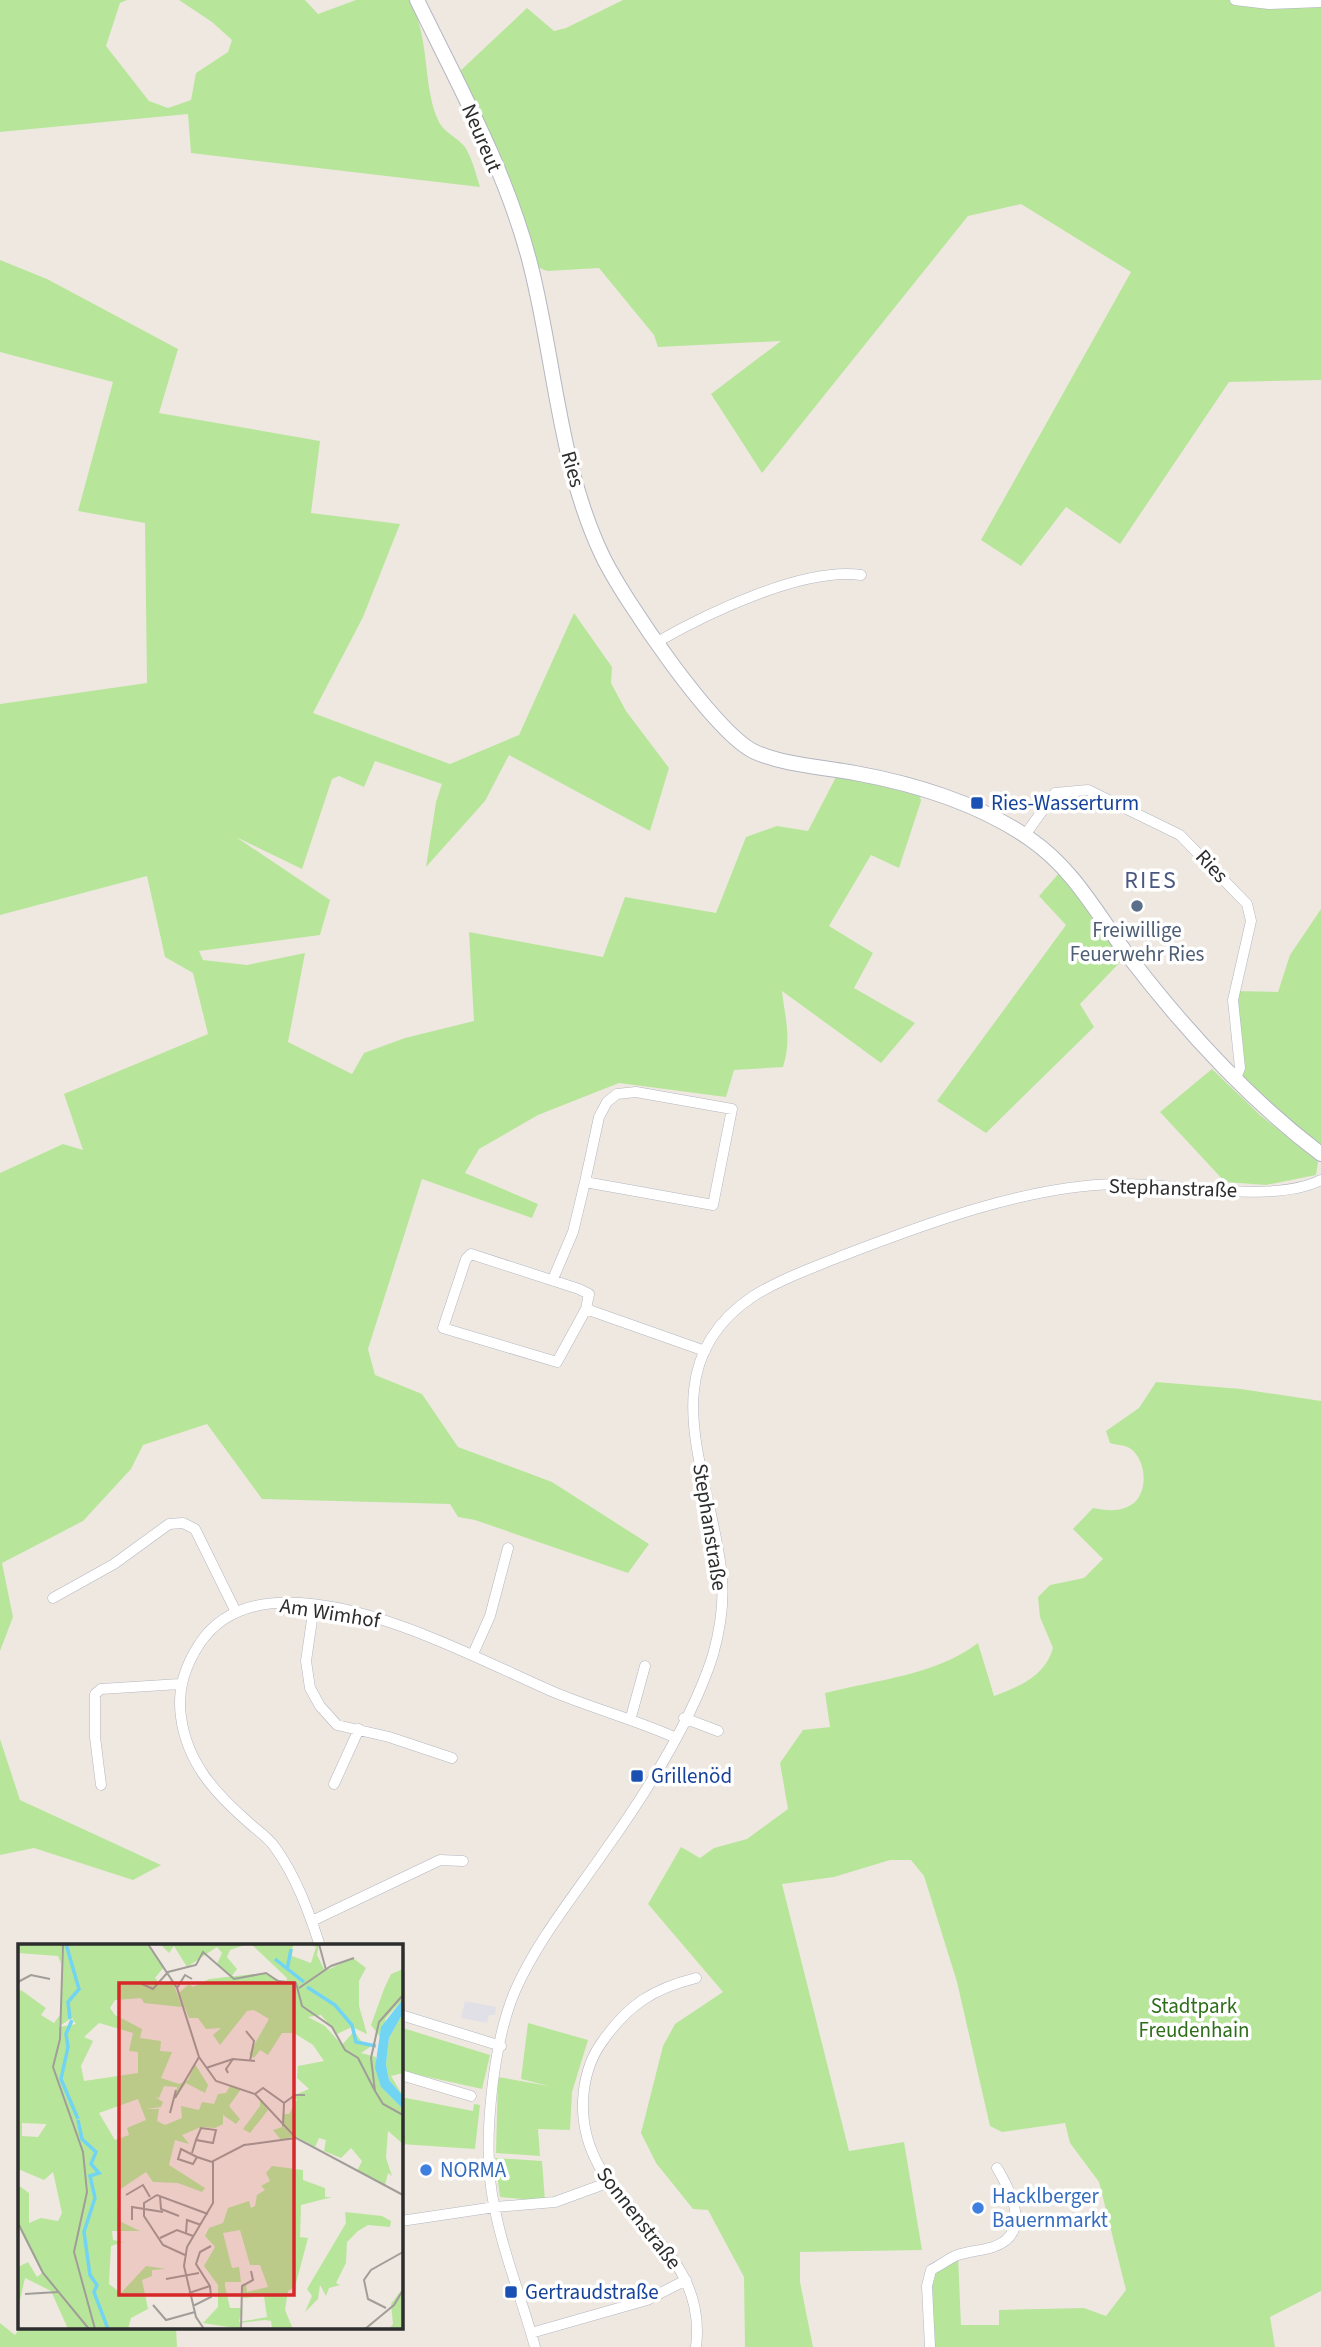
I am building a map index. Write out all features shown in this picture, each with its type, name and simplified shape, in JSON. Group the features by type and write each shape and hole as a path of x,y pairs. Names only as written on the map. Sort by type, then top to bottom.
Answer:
{"street":[{"name":"Neureut","path":"417,0 477,123 508,199 534,281"},
{"path":"1235,0 1269,4 1321,2"},
{"name":"Ries","path":"534,281 553,392 576,482 603,556 657,642 722,726 750,750 899,783 968,806 1025,835 1073,877 1128,956 1235,1081 1266,1111 1321,1154"},
{"path":"657,642 701,618 811,578 842,572 861,575"},
{"name":"Ries","path":"1025,835 1055,793 1088,790 1180,835 1247,904 1251,921 1233,1000 1240,1068 1235,1081"},
{"path":"553,1279 573,1232 599,1117 607,1102 617,1094 636,1092 732,1109 713,1205 585,1182"},
{"name":"Stephanstraße","path":"535,2347 495,2207 489,2134 501,2046 514,1993 563,1909 639,1800 684,1718 712,1655 722,1612 719,1555 706,1501 692,1413 692,1392 705,1351 731,1314 755,1295 899,1234 1006,1202 1108,1184 1144,1183 1266,1192 1308,1186 1321,1180"},
{"path":"471,1254 553,1279 589,1294 586,1309 556,1362 443,1328 466,1259 471,1254"},
{"path":"586,1309 705,1351"},
{"path":"52,1598 114,1564 169,1524 183,1523 195,1529 236,1612"},
{"path":"473,1654 491,1616 508,1548"},
{"name":"Am Wimhof","path":"319,1944 312,1921 273,1844 215,1793 192,1758 181,1717 180,1684 191,1656 217,1623 258,1604 286,1601 372,1617 425,1633 554,1692 631,1717 674,1737"},
{"path":"314,1606 306,1661 310,1688 320,1706 337,1725 359,1729 452,1758"},
{"path":"631,1717 645,1666"},
{"path":"101,1785 94,1737 95,1694 101,1689 180,1684"},
{"path":"684,1718 718,1731"},
{"path":"334,1784 359,1729"},
{"path":"312,1921 440,1860 463,1861"},
{"name":"Sonnenstraße","path":"696,1978 661,1987 634,2005 592,2056 584,2085 583,2119 591,2154 607,2183 662,2241 686,2280 695,2305 696,2347"},
{"path":"402,2016 501,2046"},
{"path":"402,2075 471,2096"},
{"path":"930,2347 927,2286 931,2270 955,2256 1005,2242 1013,2234 1017,2216 1014,2198 997,2168"},
{"path":"402,2221 495,2207 555,2202 607,2183"},
{"path":"531,2333 648,2300 686,2280"}],"shaded area":[{"path":"465,2001 496,2007 495,2015 489,2015 487,2023 461,2018"}],"green space":[{"path":"0,0 127,0 120,3 106,46 149,101 168,108 191,100 196,73 228,52 232,40 212,22 179,0 305,0 318,14 356,0 410,0 421,31 430,92 438,120 443,128 465,147 480,187 191,153 188,114 0,132"},
{"path":"623,0 1321,0 1321,380 1229,382 1120,544 1066,507 1021,566 981,540 1131,272 1021,204 968,216 762,473 711,394 781,341 658,347 654,335 599,268 547,271 530,264 459,72 527,8 554,31 566,28"},
{"path":"0,260 47,279 178,349 159,413 320,441 311,513 400,524 363,617 313,713 450,764 519,735 574,613 612,667 611,683 626,711 669,768 650,831 509,755 485,801 426,867 436,802 442,784 375,761 364,787 339,776 332,779 302,869 236,837 330,900 320,935 199,951 203,960 247,965 305,953 288,1042 352,1074 364,1053 405,1038 474,1021 469,932 603,957 625,897 716,913 746,837 777,826 808,831 837,775 920,796 921,801 899,868 871,855 829,926 873,953 854,988 915,1023 881,1063 782,991 787,1038 783,1067 734,1070 726,1097 619,1083 538,1115 479,1149 465,1173 538,1204 532,1218 422,1179 368,1349 375,1375 422,1394 458,1447 552,1482 649,1544 628,1573 475,1520 458,1517 450,1504 262,1499 207,1424 143,1445 131,1469 83,1521 2,1563 13,1617 0,1651 0,1173 63,1144 83,1150 64,1094 208,1034 193,973 165,957 147,876 0,915 0,704 147,683 145,523 78,511 113,382 0,352"},
{"path":"1060,872 1125,957 1080,1004 1094,1027 986,1133 937,1101 1066,925 1039,896"},
{"path":"1321,909 1321,1154 1238,1074 1233,991 1278,992 1290,955"},
{"path":"1212,1069 1260,1115 1318,1162 1316,1175 1266,1185 1225,1182 1160,1112"},
{"name":"Stadtpark Freudenhain","path":"1156,1382 1241,1389 1321,1401 1321,2291 1270,2317 1275,2347 930,2347 930,2271 958,2256 961,2325 999,2325 999,2310 1084,2308 1106,2316 1126,2290 1099,2182 1070,2143 1065,2123 1002,2132 990,2126 957,1982 924,1876 911,1860 890,1860 834,1877 782,1884 849,2151 904,2142 922,2250 800,2252 800,2282 813,2347 745,2347 744,2277 708,2210 693,2209 656,2163 641,2133 663,2046 675,2024 723,1992 648,1904 681,1847 700,1858 714,1848 747,1839 788,1809 780,1763 803,1730 830,1727 825,1693 925,1669 961,1654 978,1643 994,1696 1022,1684 1044,1666 1053,1648 1040,1617 1038,1597 1050,1585 1084,1578 1103,1559 1073,1529 1093,1508 1123,1509 1134,1503 1139,1496 1144,1480 1141,1462 1131,1449 1110,1443 1106,1431 1139,1408"},
{"path":"0,1739 20,1800 161,1865 133,1880 34,1848 0,1855"},
{"path":"528,2023 588,2040 572,2092 570,2130 538,2129 540,2156 496,2153 498,2077 549,2086 521,2079"},
{"path":"403,2028 490,2055 482,2089 402,2071"},
{"path":"402,2097 473,2111 474,2104 480,2105 475,2149 402,2144"},
{"path":"495,2158 542,2161 545,2201 500,2197"},
{"path":"0,2323 15,2335 19,2330 176,2330 177,2347 0,2347"}],"place":[{"name":"Ries-Wasserturm","path":"977,803"},
{"name":"Freiwillige Feuerwehr Ries","path":"1137,906"},
{"name":"Grillenöd","path":"637,1776"},
{"name":"NORMA","path":"426,2170"},
{"name":"Hacklberger Bauernmarkt","path":"978,2208"},
{"name":"Gertraudstraße","path":"511,2292"}],"district":[{"name":"RIES","path":"1151,880"}]}
